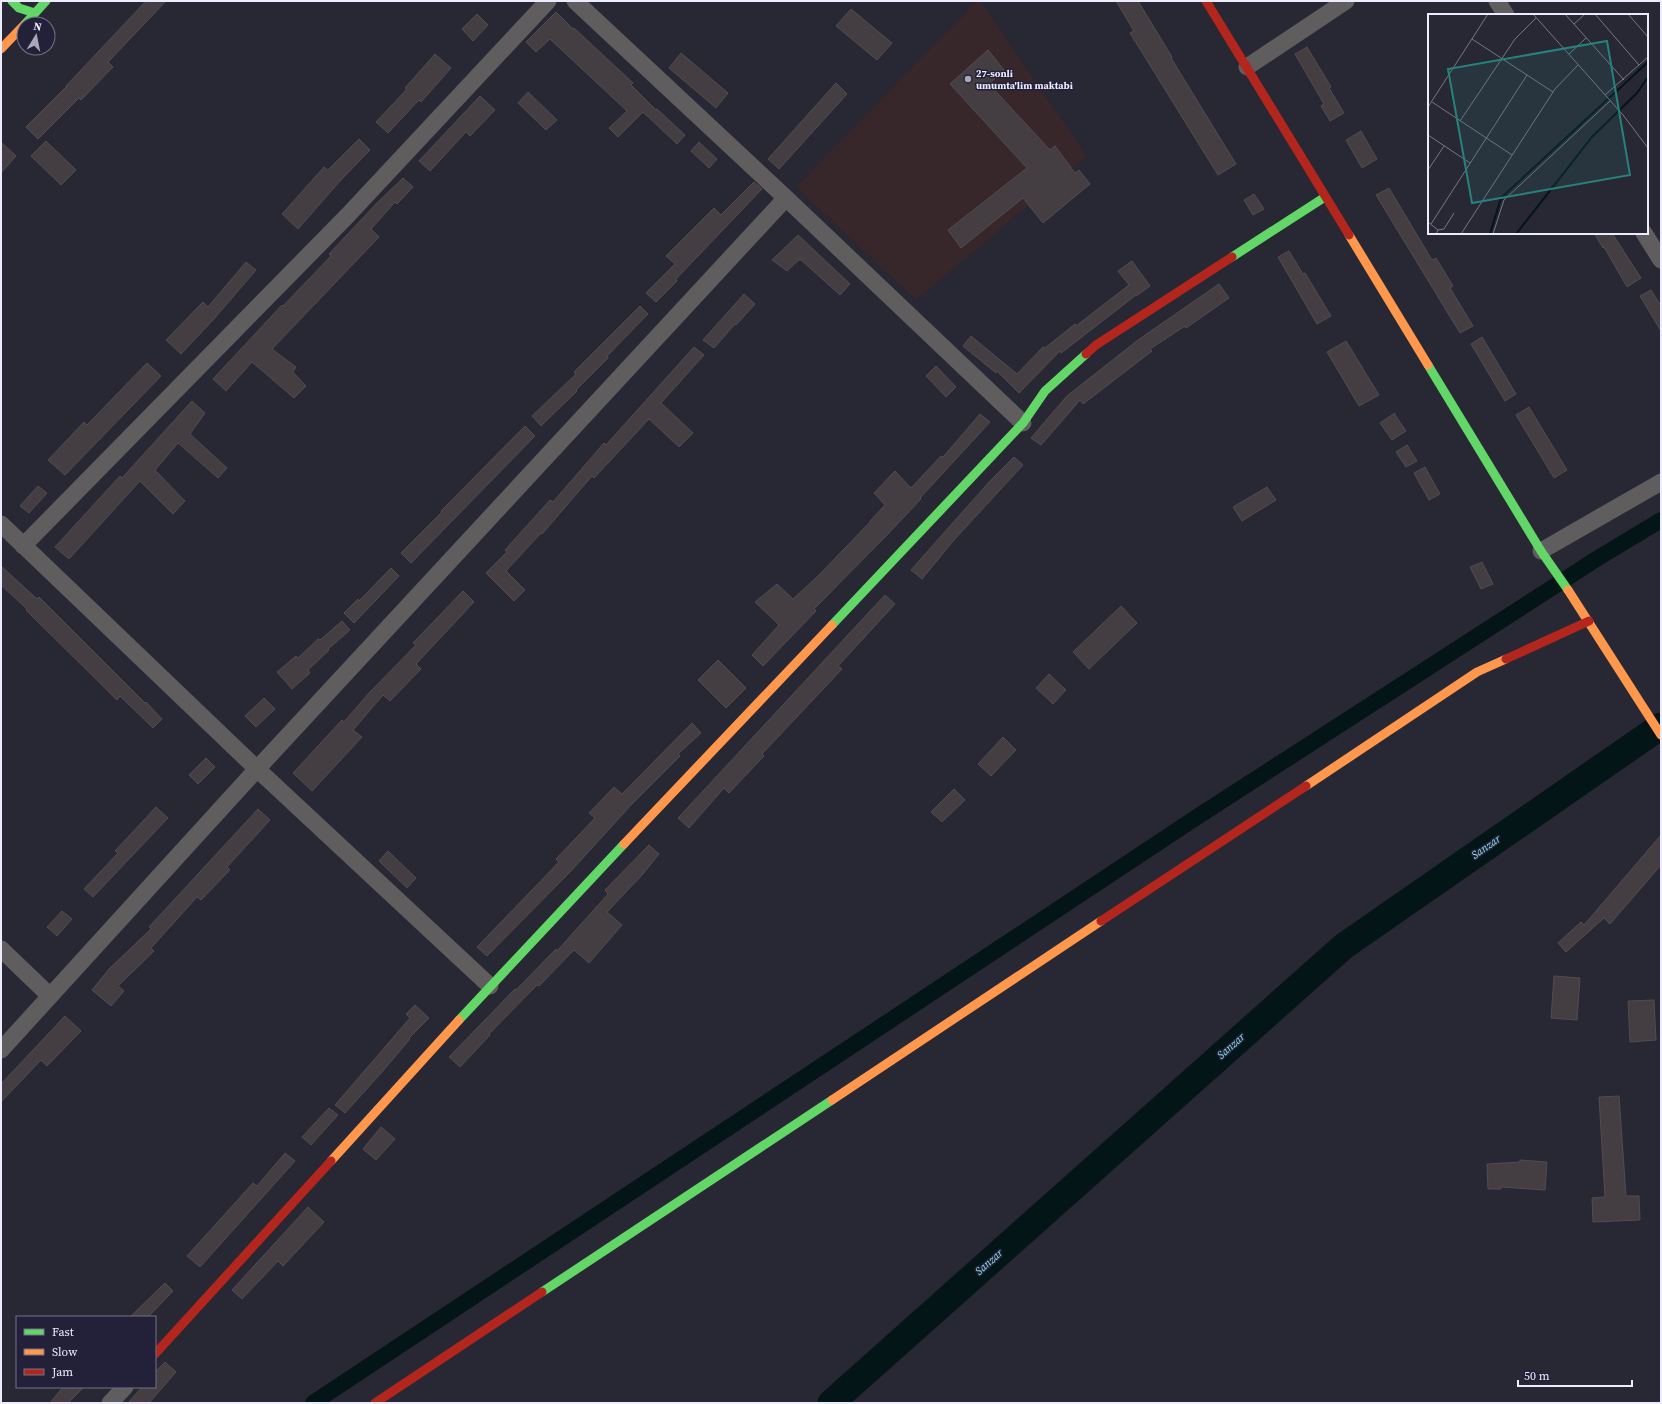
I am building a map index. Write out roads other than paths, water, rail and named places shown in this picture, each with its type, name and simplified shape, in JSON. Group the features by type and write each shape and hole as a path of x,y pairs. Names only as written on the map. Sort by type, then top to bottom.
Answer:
{"main road":[{"path":"1,6 6,1"},
{"path":"12,1 16,7 22,11 35,13"},
{"path":"32,16 46,1"},
{"path":"1206,1 1545,556 1589,621 1661,735"},
{"path":"1,49 16,33"},
{"path":"156,1353 490,986 1023,424 1045,391 1096,345 1325,197"},
{"path":"375,1403 1477,672 1589,621"}],"street":[{"path":"23,546 348,214 548,1"},
{"path":"575,1 786,198 1023,424"},
{"path":"1247,67 1346,1"},
{"path":"1497,1 1505,14"},
{"path":"1,1050 257,769 786,198"},
{"path":"1645,234 1661,260"},
{"path":"1545,556 1661,482"},
{"path":"1,524 257,769 490,986"},
{"path":"1,949 50,996"},
{"path":"110,1403 124,1388"}],"waterway":[{"path":"313,1403 1197,817 1598,558 1661,520"},
{"name":"Sanzar","path":"831,1403 1344,946 1661,726"}],"place":[{"name":"27-sonli umumta'lim maktabi","path":"968,79"}]}
